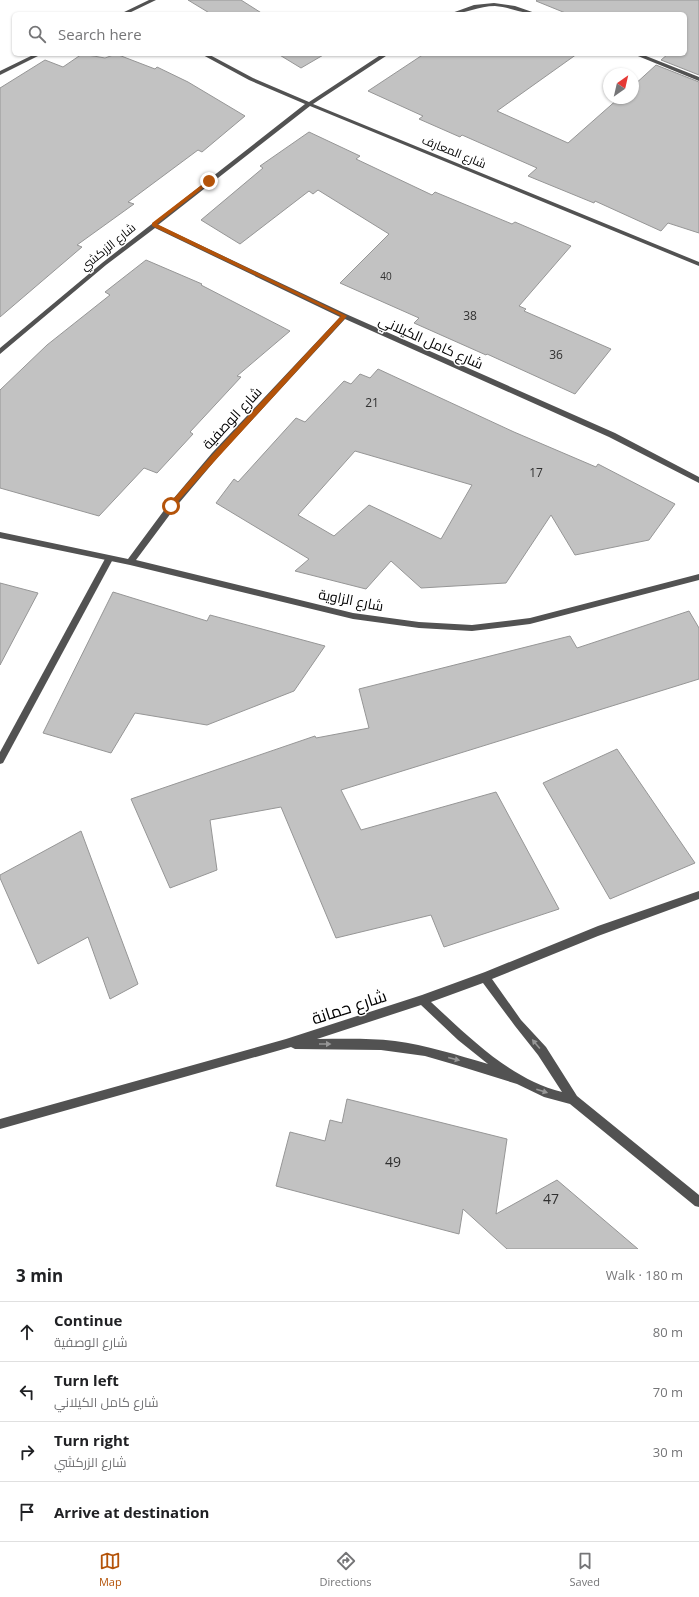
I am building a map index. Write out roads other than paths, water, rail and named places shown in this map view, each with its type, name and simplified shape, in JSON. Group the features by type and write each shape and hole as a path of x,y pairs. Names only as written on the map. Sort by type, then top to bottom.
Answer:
{"street":[{"path":"129,12 153,0"},
{"path":"458,12 496,2 530,12"},
{"path":"0,73 35,56"},
{"name":"شارع المعارف","path":"208,56 251,78 309,104 699,264"},
{"name":"شارع الزركشي","path":"0,352 38,319 154,225 309,104 383,56"},
{"path":"641,56 699,79"},
{"name":"شارع كامل الكيلاني","path":"154,225 344,316 612,435 699,480"},
{"name":"شارع الوصفية","path":"130,562 171,506 221,449 344,316"},
{"name":"شارع الزاوية","path":"0,535 109,559 130,562 353,616 419,625 472,628 530,621 699,577"},
{"path":"0,760 109,559"},
{"name":"شارع حمانة","path":"0,1124 286,1044 422,1000 485,977 598,931 699,895"},
{"path":"485,977 518,1023 542,1051 573,1100 699,1202"},
{"path":"422,1000 483,1054 518,1079 536,1089 573,1100"},
{"path":"286,1044 354,1044 394,1046 458,1059 518,1079"}]}
